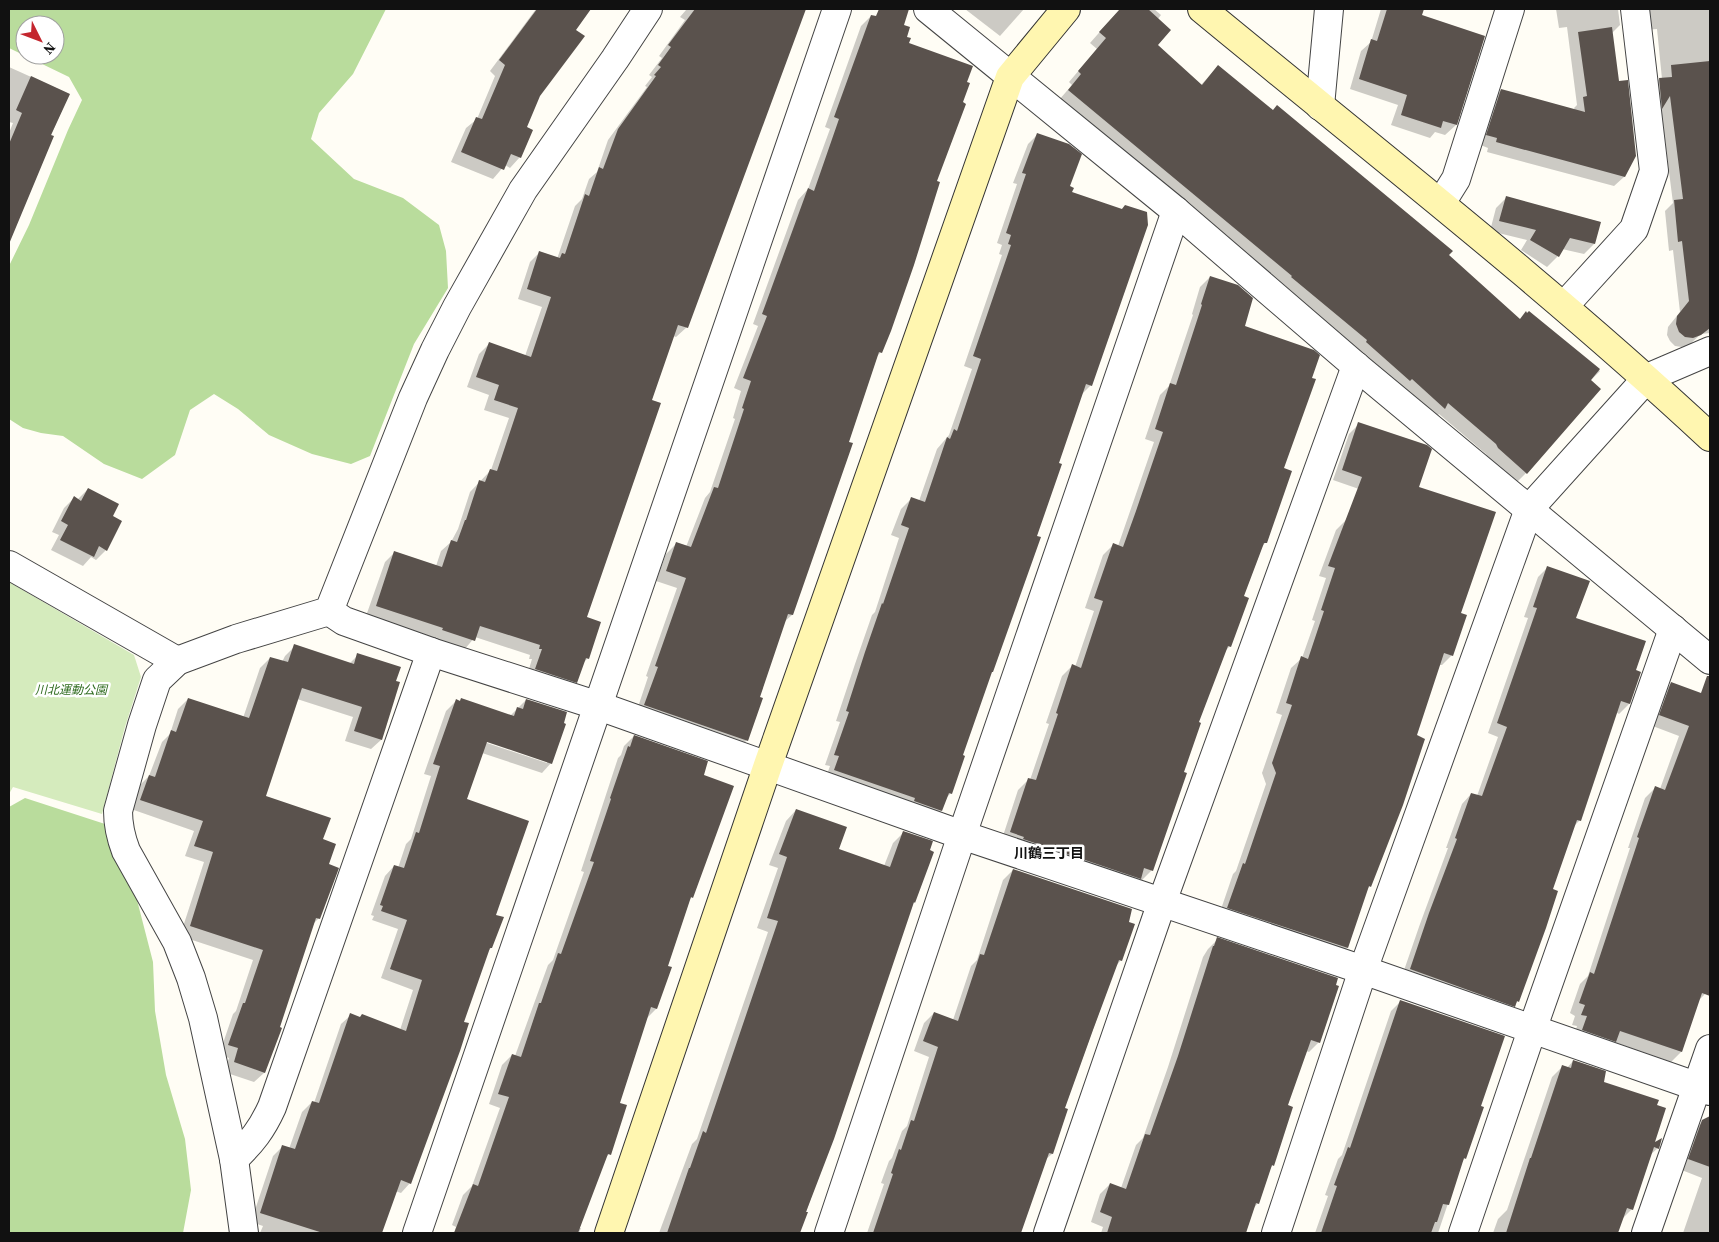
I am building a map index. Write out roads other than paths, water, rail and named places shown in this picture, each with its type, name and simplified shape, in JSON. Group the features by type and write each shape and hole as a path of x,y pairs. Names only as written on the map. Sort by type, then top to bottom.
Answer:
{"street":[{"path":"330,611 413,398 457,306 523,190 648,9"},
{"path":"417,1233 837,9"},
{"path":"928,9 1176,211 1356,366 1710,660"},
{"path":"608,1233 768,765 1010,77 1066,9"},
{"path":"1202,9 1441,203 1564,306 1647,378 1710,437"},
{"path":"1320,106 1329,9"},
{"path":"1441,203 1456,180 1510,9"},
{"path":"1564,306 1634,230 1654,171 1635,9"},
{"path":"829,1233 962,835 1176,211"},
{"path":"1276,1233 1363,970 1529,509 1647,378 1710,351"},
{"path":"1048,1233 1162,902 1356,366"},
{"path":"9,565 177,661"},
{"path":"330,611 344,621 431,652 599,706 962,835 1363,970 1704,1088"},
{"path":"244,1233 234,1159 203,1018 178,942 126,851 121,838 118,811 156,680 177,661 236,639 330,611"},
{"path":"1463,1233 1673,629"},
{"path":"234,1159 263,1128 272,1107 431,652"},
{"path":"1646,1233 1704,1088 1710,1048"}],"district":[{"name":"川鶴三丁目","path":"1049,853"}],"park label":[{"name":"川北運動公園","path":"71,690"}]}
